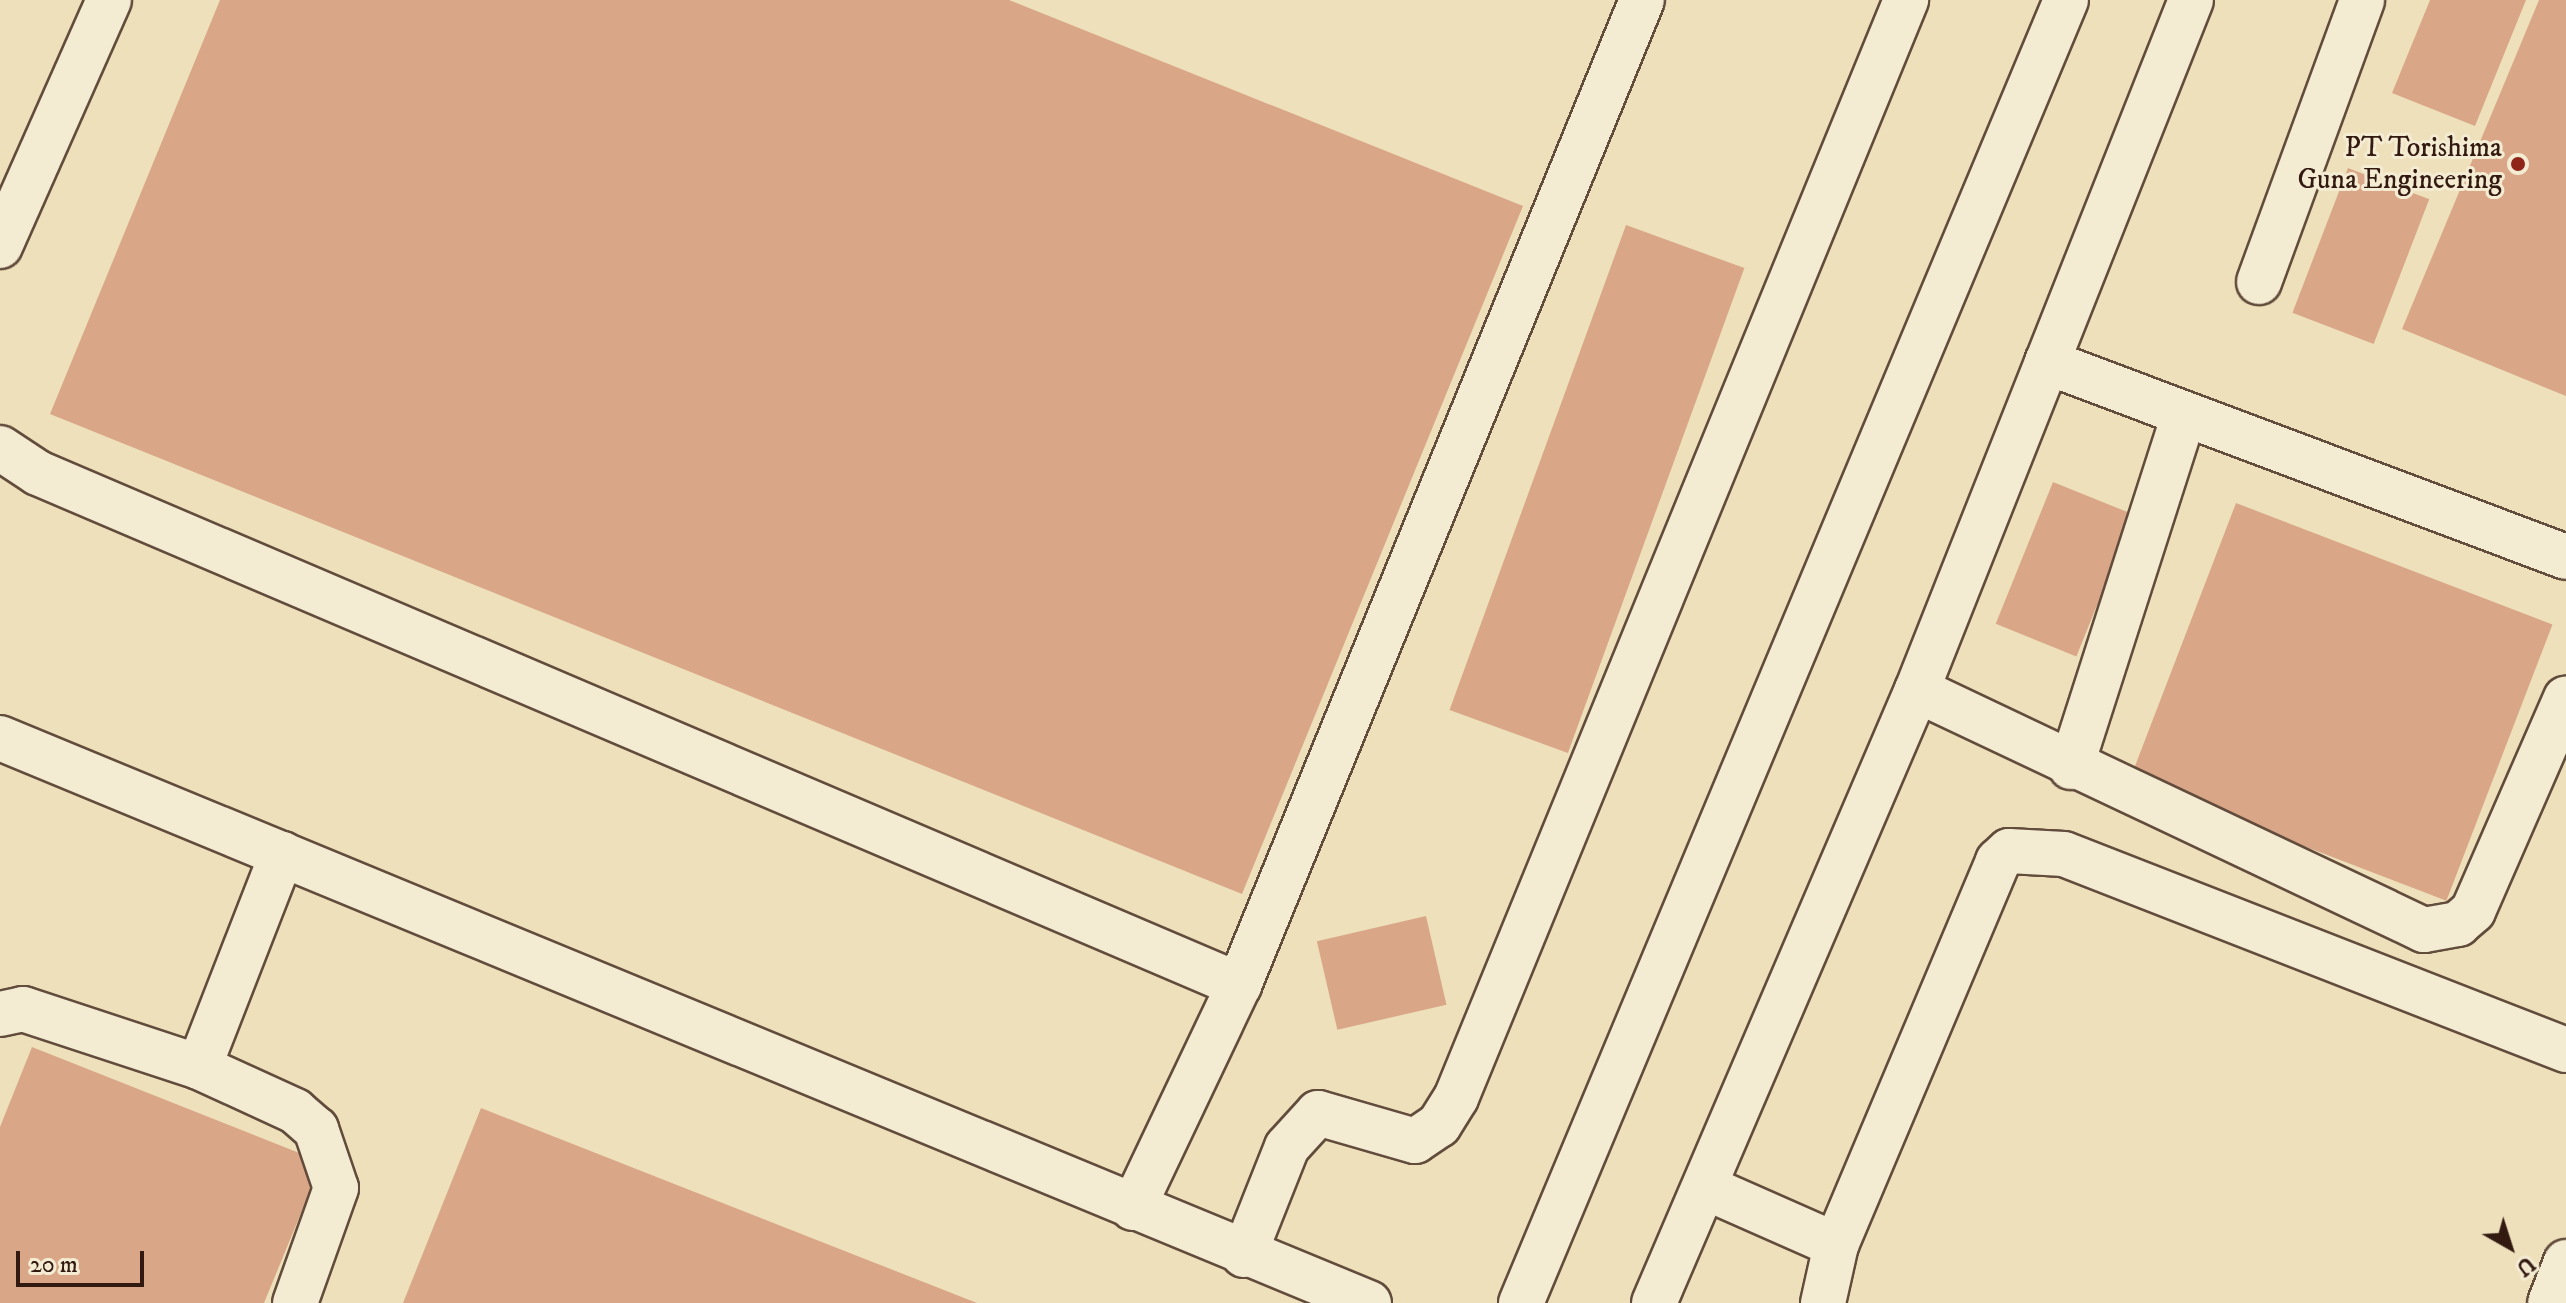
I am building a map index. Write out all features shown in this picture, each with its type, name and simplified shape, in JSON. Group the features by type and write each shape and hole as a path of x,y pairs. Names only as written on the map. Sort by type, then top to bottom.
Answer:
{"lane":[{"path":"0,246 109,0"},
{"path":"1133,1208 1239,985 1642,0"},
{"path":"1244,1255 1287,1147 1318,1113 1415,1141 1439,1125 1456,1098 1906,0"},
{"path":"1521,1303 2066,0"},
{"path":"1654,1303 1707,1188 1917,690 2191,0"},
{"path":"2259,282 2362,0"},
{"path":"2047,362 2566,557"},
{"path":"2071,767 2184,416"},
{"path":"0,448 38,473 1239,985"},
{"path":"1917,690 2071,767 2438,930 2473,911 2566,698"},
{"path":"0,738 1244,1255 1369,1303"},
{"path":"1823,1303 1836,1245 1998,861 2009,851 2064,854 2566,1050"},
{"path":"199,1067 282,854"},
{"path":"0,1014 23,1009 199,1067 295,1111 326,1145 336,1188 295,1303"},
{"path":"1707,1188 1836,1245"},
{"path":"2550,1303 2566,1262"}],"building":[{"path":"220,0 1009,0 1523,206 1242,894 50,414"},
{"path":"2430,0 2526,0 2475,126 2392,93"},
{"name":"PT Torishima Guna Engineering","path":"2539,0 2566,0 2566,396 2402,329"},
{"path":"2348,168 2429,199 2374,344 2292,313"},
{"path":"1626,225 1744,268 1568,753 1450,710"},
{"path":"2053,482 2134,515 2076,656 1996,624"},
{"path":"2236,503 2552,624 2446,901 2130,779"},
{"path":"1426,916 1446,1005 1337,1030 1317,941"},
{"path":"32,1047 322,1162 264,1303 0,1303 0,1127"},
{"path":"481,1108 977,1303 403,1303"}],"place":[{"name":"PT Torishima Guna Engineering","path":"2518,164"}]}
